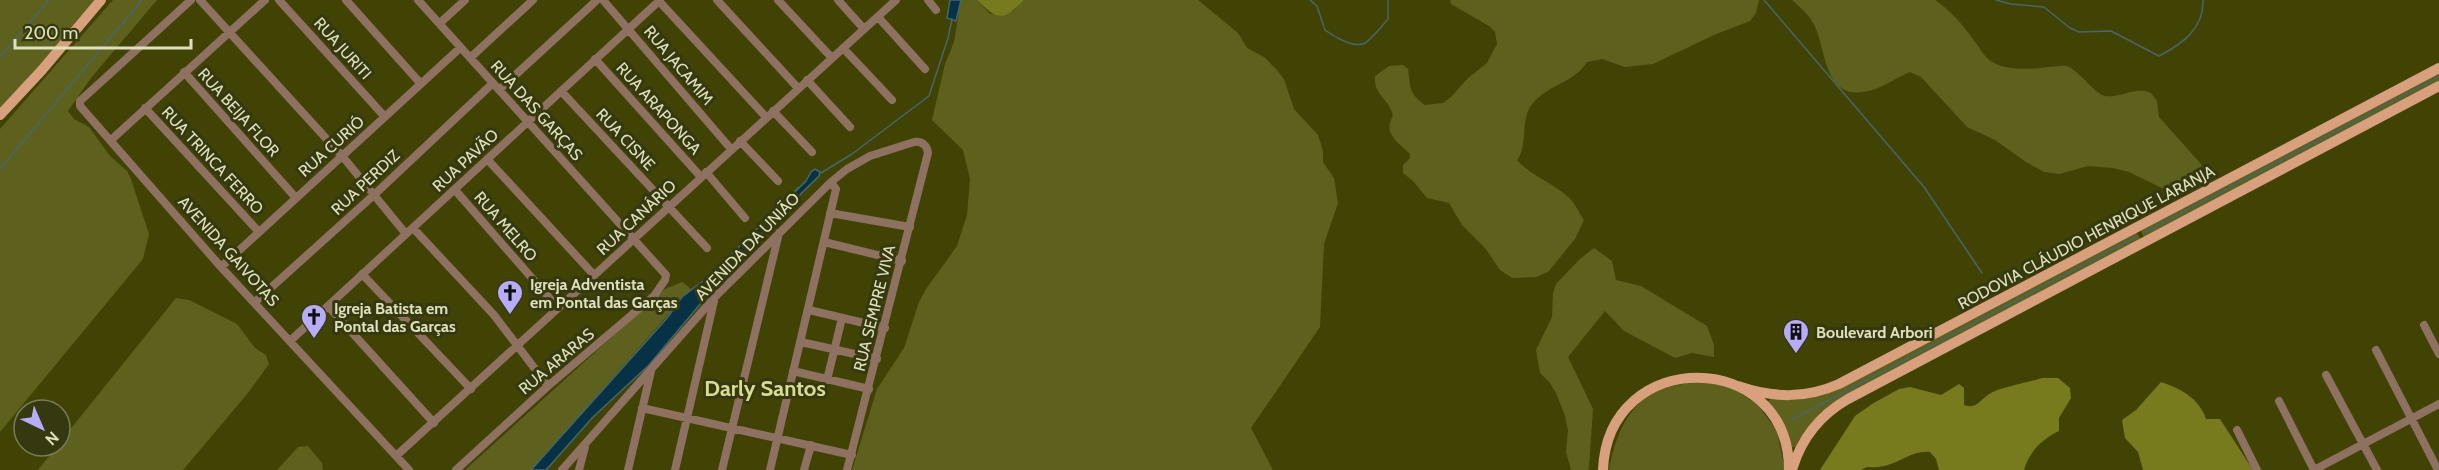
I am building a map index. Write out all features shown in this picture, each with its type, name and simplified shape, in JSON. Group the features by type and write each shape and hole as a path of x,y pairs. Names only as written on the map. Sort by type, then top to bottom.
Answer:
{"main road":[{"path":"0,115 42,70 100,0"},
{"name":"RODOVIA CLÁUDIO HENRIQUE LARANJA","path":"1603,470 1607,444 1614,427 1630,404 1659,384 1686,377 1713,378 1766,394 1794,396 1813,393 1839,384 2439,68"},
{"name":"RODOVIA CLÁUDIO HENRIQUE LARANJA","path":"1790,470 1808,435 1826,414 1840,403 2439,86"},
{"path":"1738,386 1760,401 1777,422 1787,446 1790,470"}],"street":[{"name":"AVENIDA GAIVOTAS","path":"191,0 80,101 83,109 221,267 409,470"},
{"path":"200,0 409,231 494,315 548,386"},
{"path":"111,140 265,0"},
{"name":"RUA JURITI","path":"279,0 385,117"},
{"path":"345,0 421,84"},
{"name":"RUA DAS GARÇAS","path":"418,0 664,271"},
{"path":"440,23 465,0"},
{"path":"470,58 532,0"},
{"name":"RUA PERDIZ","path":"255,302 597,0"},
{"name":"RUA JACAMIM","path":"603,0 731,149"},
{"path":"659,0 770,114 812,152"},
{"name":"RUA PAVÃO","path":"290,341 659,0"},
{"path":"717,0 798,88"},
{"path":"778,0 832,58"},
{"path":"838,0 864,29"},
{"path":"928,0 936,10"},
{"name":"RUA CANÁRIO","path":"396,456 878,17 891,2"},
{"path":"878,17 926,69"},
{"name":"RUA CURIÓ","path":"221,267 460,48"},
{"path":"843,48 892,100"},
{"name":"RUA ARAPONGA","path":"595,59 745,218"},
{"name":"RUA BEIJA FLOR","path":"184,72 296,198"},
{"path":"807,80 850,127"},
{"name":"RUA CISNE","path":"561,91 707,249"},
{"name":"RUA TRINCA FERRO","path":"145,108 260,232"},
{"path":"740,141 778,181"},
{"name":"AVENIDA DA UNIÃO","path":"561,470 715,297 831,182 851,166 870,156 914,142 923,144 928,153"},
{"name":"RUA SEMPRE VIVA","path":"847,470 928,153"},
{"path":"487,159 594,275"},
{"path":"770,470 836,189 831,182"},
{"name":"RUA MELRO","path":"455,190 558,308"},
{"path":"830,213 910,227"},
{"path":"722,470 779,232"},
{"path":"824,242 902,261"},
{"name":"RUA ARARAS","path":"456,470 548,386 654,296 665,280 664,271"},
{"path":"362,274 471,389"},
{"path":"675,470 715,297"},
{"path":"328,306 434,423"},
{"path":"809,310 885,328"},
{"path":"827,380 842,318"},
{"path":"2424,325 2439,354"},
{"path":"801,342 877,359"},
{"path":"2376,350 2438,470"},
{"path":"628,470 651,370"},
{"path":"794,372 869,390"},
{"path":"2326,375 2377,470"},
{"path":"2279,401 2314,470 2439,404"},
{"path":"642,408 852,454"},
{"path":"2237,430 2257,470"},
{"path":"579,470 586,443"},
{"path":"804,470 811,445"}],"shaded area":[{"path":"0,0 100,0 0,114"},
{"path":"113,0 157,0 91,78 68,111 74,119 89,127 110,156 127,171 149,234 143,259 28,398 12,398 12,417 0,432 0,129"},
{"path":"961,0 977,0 990,14 1013,11 1024,0 1198,0 1238,33 1247,48 1264,57 1284,79 1294,109 1318,135 1323,151 1323,162 1334,178 1338,203 1324,244 1320,327 1251,428 1273,470 852,470 877,389 904,348 919,302 926,289 957,246 967,215 970,179 963,150 932,120 945,64 954,42"},
{"path":"977,0 1024,0 1011,12 1000,16 990,12"},
{"path":"1450,0 1759,0 1756,13 1750,21 1653,64 1625,67 1602,59 1587,62 1575,75 1546,92 1533,103 1526,117 1523,147 1517,160 1570,198 1584,220 1575,239 1548,272 1536,277 1512,278 1500,270 1485,248 1462,225 1449,203 1427,198 1403,173 1403,165 1410,158 1410,154 1390,132 1392,112 1376,87 1375,76 1389,66 1403,65 1408,69 1411,89 1420,101 1425,105 1443,103 1487,63 1497,44 1495,32 1489,26 1451,4"},
{"path":"1792,0 1935,0 1961,23 1987,58 2000,66 2021,69 2067,66 2102,95 2112,96 2140,91 2151,93 2157,101 2159,117 2201,164 2203,172 2172,193 2129,172 2113,168 2088,166 2059,174 2044,172 1995,140 1967,127 1921,77 1910,72 1875,89 1850,92 1840,87 1833,78 1812,21"},
{"path":"2439,72 2439,83 2144,238 2140,229"},
{"path":"2136,231 2141,240 1846,395 1804,433 1795,447 1792,447 1782,424 1767,402 1771,399 1800,399"},
{"path":"1594,248 1612,261 1616,280 1641,286 1707,326 1714,345 1714,357 1692,353 1675,358 1624,331 1605,311 1568,357 1593,409 1589,468 1588,470 1571,470 1566,452 1568,430 1565,416 1556,393 1540,373 1536,350 1552,317 1553,293 1556,284"},
{"path":"682,282 691,289 531,470 465,470 665,289"},
{"path":"176,298 189,300 237,324 255,348 266,355 269,364 248,393 183,470 38,470 48,458 72,458 72,427"},
{"path":"2042,378 2058,378 2070,388 2071,398 2059,418 2059,431 2037,447 2029,457 2024,470 1939,470 1936,459 1930,452 1922,452 1886,466 1867,467 1861,470 1820,470 1855,416 1899,389 1910,387 1941,395 1959,384 1964,388 1964,405 1972,406 1994,392"},
{"path":"1695,381 1729,386 1757,404 1777,431 1785,470 1609,470 1619,433 1632,411 1641,402 1663,389"},
{"path":"2161,382 2188,395 2199,406 2206,419 2220,419 2253,470 2143,470 2138,452 2125,438 2122,420 2136,410"},
{"path":"308,446 322,463 323,470 277,470 298,447"}],"water":[{"path":"950,0 961,0 956,21 947,18"},
{"path":"815,169 820,172 819,176 754,240 649,365 593,417 546,470 531,470 668,317 682,297 707,278 806,181"}],"waterway":[{"path":"0,57 49,0"},
{"path":"0,169 142,0"},
{"path":"1310,0 1317,6 1325,30 1344,41 1355,44 1365,43 1388,19 1388,0"},
{"path":"1764,0 1924,187 1982,273"},
{"path":"1996,0 2044,7 2070,28 2079,32 2111,31 2159,56 2183,41 2196,27 2200,19 2203,0"},
{"path":"821,173 852,154 929,96 952,19"},
{"path":"2145,232 2439,77"},
{"path":"775,211 799,187"},
{"path":"1791,420 2136,237"}],"place":[{"name":"Igreja Adventista em Pontal das Garças","path":"510,316"},
{"name":"Igreja Batista em Pontal das Garças","path":"314,340"},
{"name":"Boulevard Arbori","path":"1796,355"}],"district":[{"name":"Darly Santos","path":"765,388"}]}
